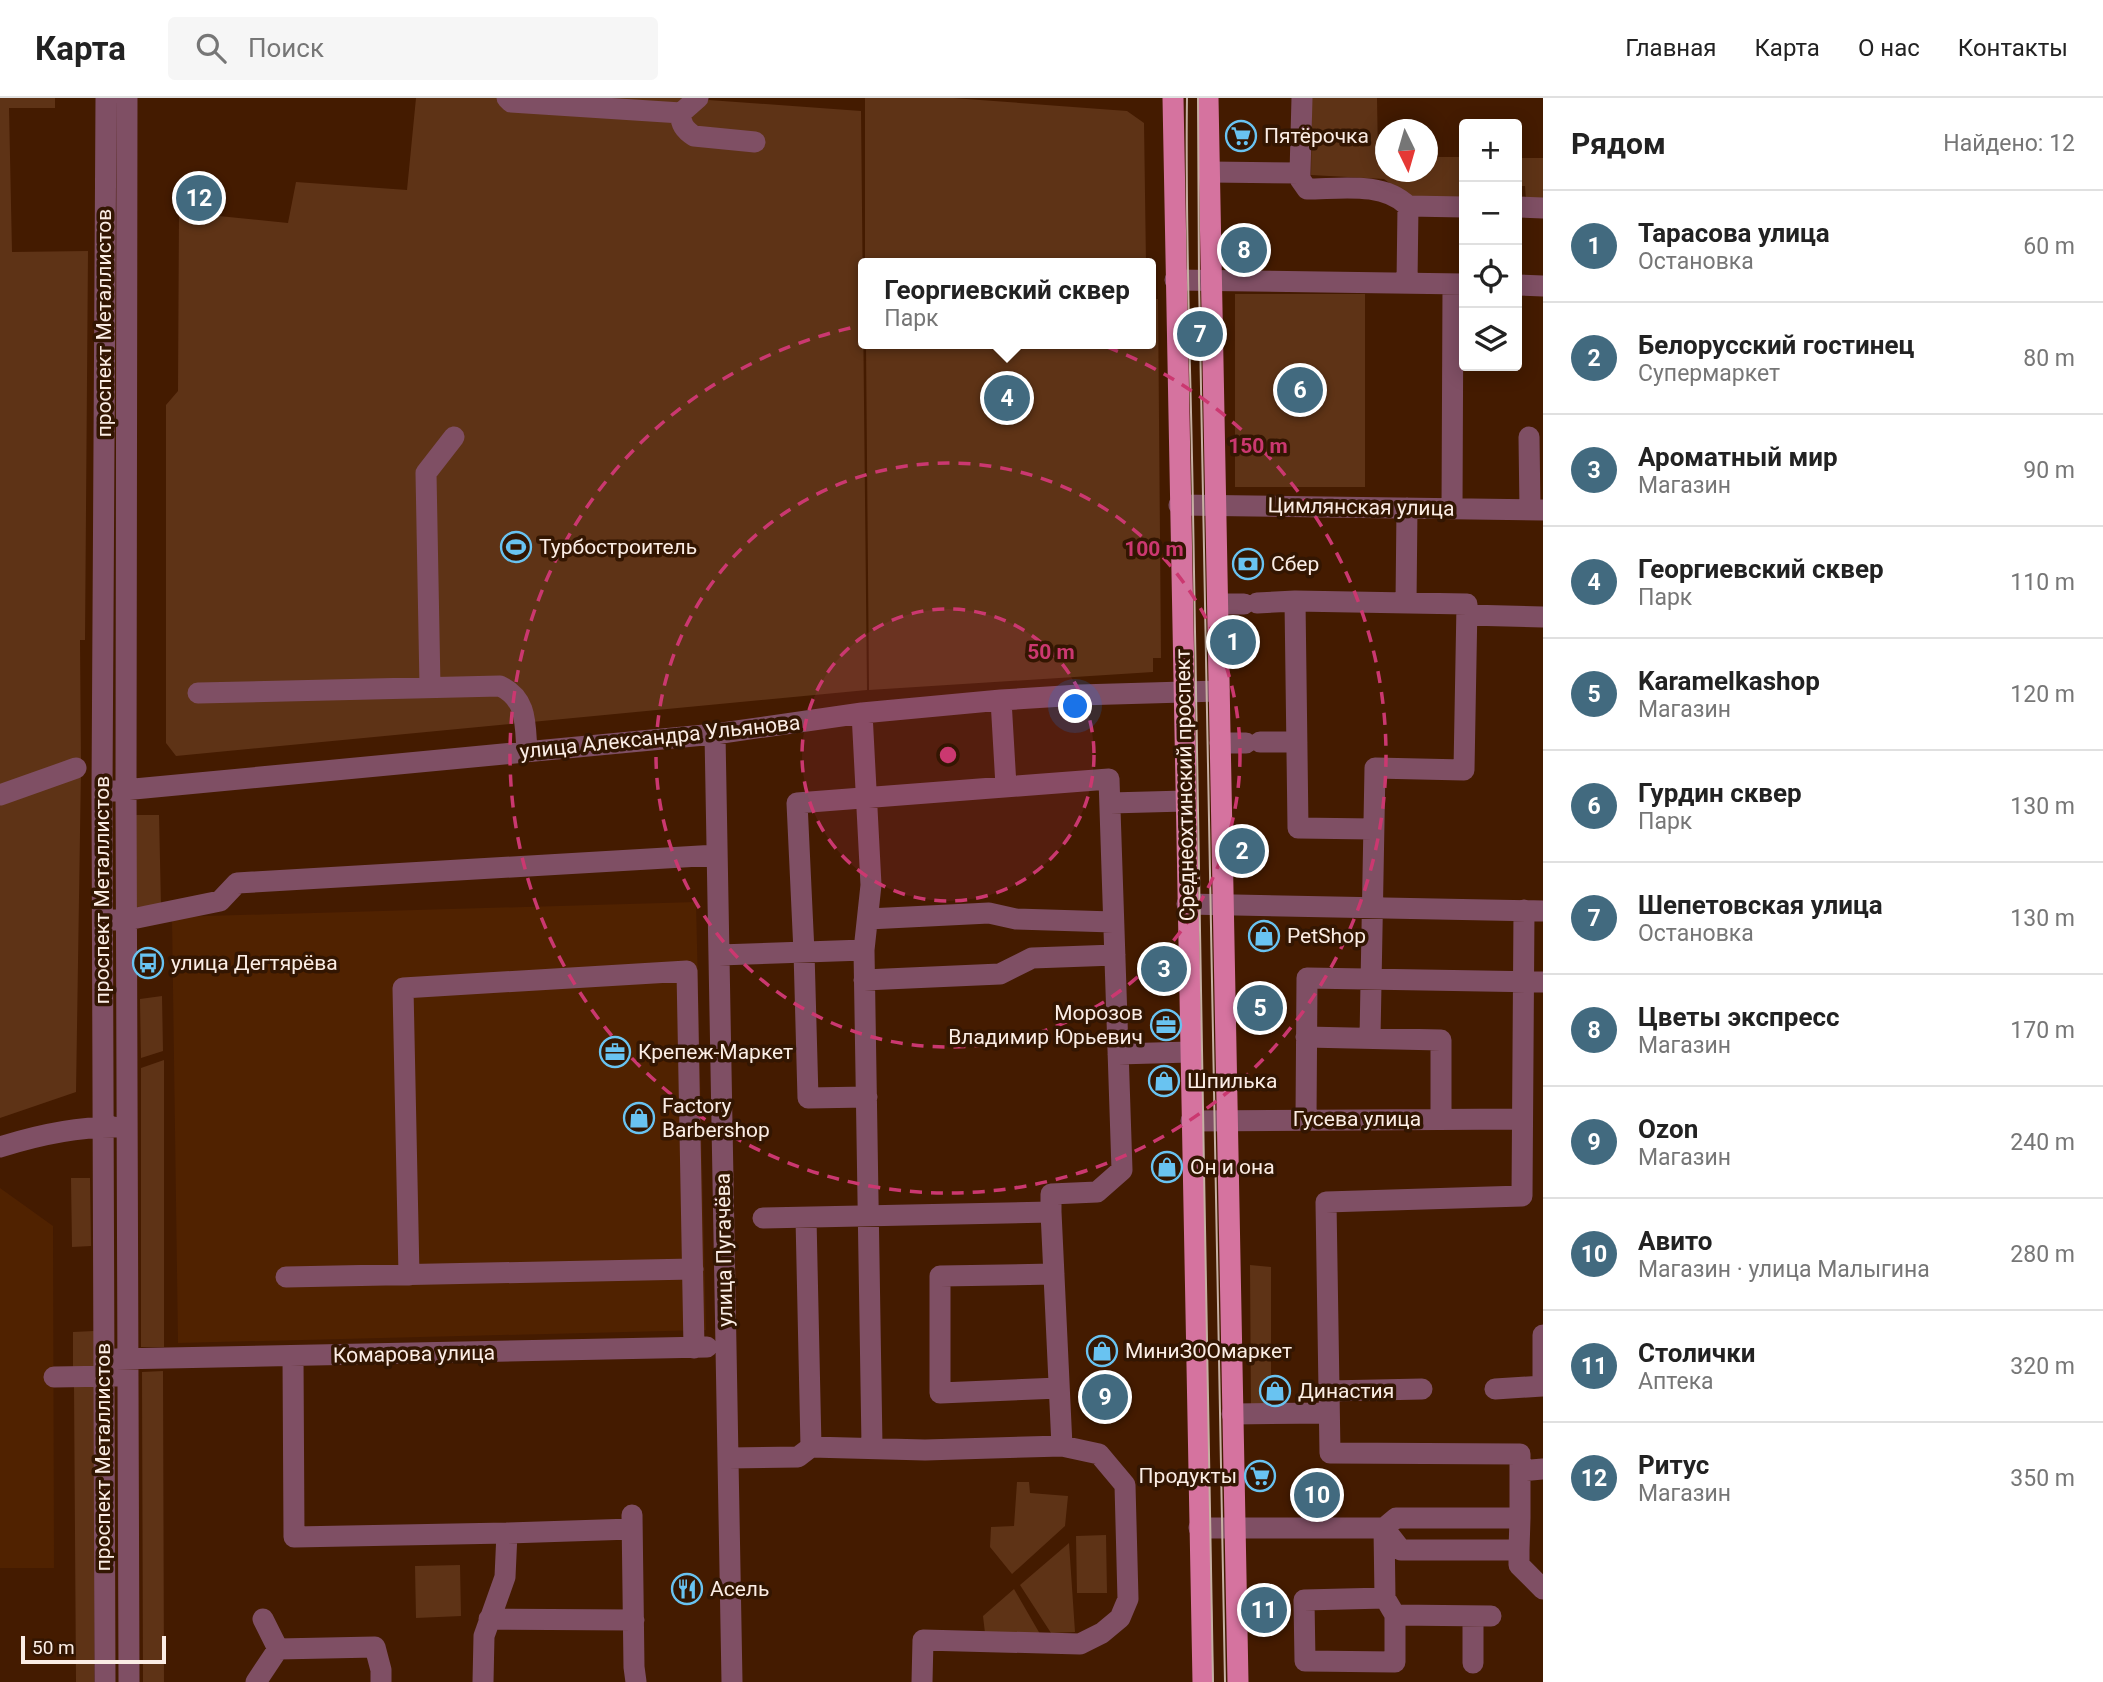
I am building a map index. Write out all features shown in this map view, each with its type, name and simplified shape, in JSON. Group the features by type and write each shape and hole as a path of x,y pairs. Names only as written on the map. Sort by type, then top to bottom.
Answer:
{"main road":[{"name":"Среднеохтинский проспект","path":"1173,98 1203,1682"},
{"name":"Среднеохтинский проспект","path":"1208,98 1238,1682"}],"street":[{"name":"проспект Металлистов","path":"105,1682 102,792 106,98"},
{"name":"проспект Металлистов","path":"127,98 125,790 129,1682"},
{"path":"507,98 511,102 681,113"},
{"path":"698,98 681,113 680,121 685,131 694,136 755,142"},
{"path":"1302,98 1300,179 1307,189 1382,190 1408,206 1459,206"},
{"path":"1210,172 1300,173"},
{"path":"1407,284 1399,241 1408,206"},
{"path":"1522,207 1543,208"},
{"path":"1175,280 1458,284 1452,509"},
{"path":"1522,285 1543,286"},
{"path":"430,687 426,473 454,437"},
{"path":"1529,437 1536,510"},
{"name":"Цимлянская улица","path":"1180,505 1536,510"},
{"path":"1406,603 1407,508"},
{"path":"1295,601 1298,828 1373,829"},
{"path":"1218,604 1295,601 1467,604 1464,770 1375,768 1370,1038"},
{"path":"1467,615 1543,617"},
{"path":"198,693 500,686 513,692 521,705 527,752"},
{"name":"улица Александра Ульянова","path":"102,792 715,734 862,713 1079,695 1219,691"},
{"path":"1001,701 1006,786"},
{"path":"862,713 871,886 864,950 864,980 872,1446"},
{"name":"улица Пугачёва","path":"715,734 732,1682"},
{"path":"1220,743 1297,742"},
{"path":"0,794 76,768"},
{"path":"867,1097 808,1098 797,803 1109,779 1122,1170 1097,1192 1051,1194 1062,1446"},
{"path":"1110,803 1185,801"},
{"path":"103,920 127,920 220,901 237,883 717,855"},
{"path":"1187,904 1534,911 1533,982 1522,1119 1522,1196 1326,1202 1330,1453 1520,1454 1519,1565 1543,1589"},
{"path":"868,919 989,913 1016,919 1114,922"},
{"path":"719,955 864,950"},
{"path":"864,980 1000,974 1032,958 1115,955"},
{"path":"409,1275 403,988 687,971 694,1348"},
{"path":"1306,1119 1307,978 1533,982"},
{"path":"1306,1037 1441,1040 1441,1119"},
{"path":"1118,1054 1190,1052"},
{"name":"Гусева улица","path":"1191,1121 1522,1119"},
{"path":"0,1147 51,1132 128,1127"},
{"path":"763,1218 1051,1212"},
{"path":"806,1217 811,1447"},
{"path":"286,1277 693,1269"},
{"path":"1054,1273 940,1276 940,1393 1059,1388"},
{"path":"1495,1389 1543,1387 1543,1335"},
{"name":"Комарова улица","path":"54,1377 102,1368 293,1356 726,1347"},
{"path":"293,1356 293,1537 507,1533 632,1522 636,1682"},
{"path":"1329,1391 1422,1389"},
{"path":"1233,1414 1329,1413"},
{"path":"728,1458 798,1457 811,1447 872,1446 925,1450 1062,1446 1099,1454 1125,1485 1128,1599 1120,1618 1102,1633 1080,1644 923,1640 922,1682"},
{"path":"1520,1471 1543,1469"},
{"path":"1199,1528 1384,1528 1396,1518 1520,1518"},
{"path":"1384,1528 1401,1550 1519,1550"},
{"path":"1384,1528 1390,1606 1395,1662 1305,1661 1304,1600 1390,1606 1482,1616 1472,1664"},
{"path":"483,1682 484,1636 505,1577 507,1533"},
{"path":"262,1619 278,1649"},
{"path":"489,1619 634,1620"},
{"path":"278,1649 375,1647 381,1682"},
{"path":"256,1682 278,1649"}],"shaded area":[{"path":"0,98 55,98 55,108 9,108 12,252 88,251 85,640 80,640 81,768 76,1092 0,1118"},
{"name":"Турбостроитель","path":"416,98 681,98 861,111 863,258 858,258 858,349 863,349 867,690 176,756 166,743 166,405 178,391 179,212 288,223 296,182 407,190"},
{"path":"865,98 953,98 1127,111 1144,123 1146,258 865,258"},
{"path":"1312,98 1377,98 1375,179 1311,175"},
{"path":"1438,157 1459,157 1459,200 1412,200 1388,182 1438,182"},
{"path":"1522,158 1543,158 1543,200 1526,201 1525,186 1522,186"},
{"path":"1235,294 1365,294 1365,487 1235,487"},
{"path":"1158,299 1161,658 1153,658 1153,672 869,690 866,349 1156,349"},
{"path":"135,815 159,815 161,906 136,907"},
{"path":"696,902 706,1330 178,1343 172,917"},
{"path":"162,996 163,1051 141,1058 140,999"},
{"path":"164,1060 164,1347 141,1347 141,1068"},
{"path":"71,1178 90,1178 91,1246 72,1247"},
{"path":"0,1188 53,1226 54,1568 0,1568"},
{"path":"1250,1265 1271,1267 1271,1407 1251,1407"},
{"path":"94,1331 95,1369 73,1369 73,1332"},
{"path":"163,1371 164,1682 143,1682 142,1372"},
{"path":"74,1384 95,1384 94,1682 76,1682"},
{"path":"1017,1482 1029,1482 1030,1493 1068,1496 1065,1526 1012,1574 990,1547 991,1527 1014,1526"},
{"path":"1106,1535 1107,1593 1077,1593 1076,1536"},
{"path":"1069,1543 1075,1632 1051,1633 1020,1585"},
{"path":"460,1565 461,1616 416,1618 415,1566"},
{"path":"1014,1589 1040,1634 985,1633 983,1616"}],"tram line":[{"path":"1187,98 1187,253 1213,1682"},
{"path":"1198,98 1199,280 1225,1682"}],"place":[{"name":"Пятёрочка","path":"1241,136"},
{"name":"Ритус","path":"199,198"},
{"name":"Цветы экспресс","path":"1244,250"},
{"name":"Шепетовская улица","path":"1200,334"},
{"name":"Гурдин сквер","path":"1300,390"},
{"name":"Георгиевский сквер","path":"1007,398"},
{"name":"Турбостроитель","path":"516,547"},
{"name":"Сбер","path":"1248,564"},
{"name":"Тарасова улица","path":"1233,642"},
{"name":"Белорусский гостинец","path":"1242,851"},
{"name":"PetShop","path":"1264,936"},
{"name":"улица Дегтярёва","path":"148,963"},
{"name":"Ароматный мир","path":"1164,969"},
{"name":"Karamelkashop","path":"1260,1008"},
{"name":"Морозов Владимир Юрьевич","path":"1166,1025"},
{"name":"Крепеж-Маркет","path":"615,1052"},
{"name":"Шпилька","path":"1164,1081"},
{"name":"Factory Barbershop","path":"639,1118"},
{"name":"Он и она","path":"1167,1167"},
{"name":"МиниЗООмаркет","path":"1102,1351"},
{"name":"Династия","path":"1275,1391"},
{"name":"Ozon","path":"1105,1397"},
{"name":"Продукты","path":"1260,1476"},
{"name":"Авито","path":"1317,1495"},
{"name":"Асель","path":"687,1589"},
{"name":"Столички","path":"1264,1610"}]}
